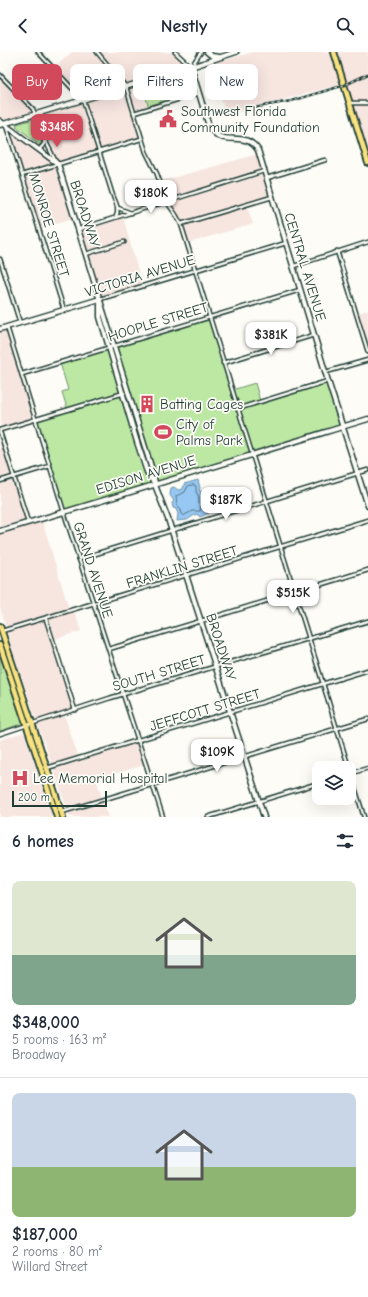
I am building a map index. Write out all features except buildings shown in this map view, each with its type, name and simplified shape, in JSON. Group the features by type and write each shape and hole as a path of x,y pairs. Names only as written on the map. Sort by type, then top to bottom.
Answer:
{"main road":[{"path":"334,52 368,163"},
{"path":"0,626 62,815"},
{"path":"0,645 57,817"}],"street":[{"path":"38,52 70,86"},
{"path":"97,52 126,87 146,152 158,174 167,202 181,224 265,501 347,761"},
{"path":"175,52 188,64"},
{"path":"193,64 201,52"},
{"path":"207,52 212,56 221,58"},
{"path":"197,65 236,52"},
{"name":"BROADWAY","path":"0,75 33,109 44,138 58,164 79,229 153,474 155,485 231,712 264,817"},
{"path":"126,87 133,85"},
{"name":"CENTRAL AVENUE","path":"197,86 208,123 214,134 224,139 242,139 252,143 258,150 328,381 368,506"},
{"path":"134,113 199,93"},
{"path":"2,125 83,100 118,208 116,217"},
{"path":"350,103 368,103"},
{"name":"MONROE STREET","path":"0,121 9,133 64,310"},
{"name":"MONROE STREET","path":"2,125 58,164"},
{"path":"39,150 44,144 44,138"},
{"path":"22,175 141,139"},
{"path":"267,178 325,160"},
{"path":"79,229 265,171"},
{"path":"181,224 272,196"},
{"path":"118,208 131,213"},
{"path":"86,254 124,242"},
{"path":"293,266 368,242"},
{"name":"VICTORIA AVENUE","path":"0,329 286,243"},
{"path":"337,251 368,352"},
{"path":"0,259 20,323"},
{"name":"HOOPLE STREET","path":"22,374 300,289"},
{"name":"BROADWAY","path":"100,299 100,317 108,348 147,472 155,485"},
{"name":"GRAND AVENUE","path":"7,327 79,559 163,817"},
{"path":"223,363 314,335"},
{"path":"326,372 368,360"},
{"path":"237,409 328,381"},
{"path":"28,522 0,431 128,392"},
{"name":"EDISON AVENUE","path":"0,531 368,420"},
{"path":"0,481 50,466"},
{"path":"79,559 368,470"},
{"name":"FRANKLIN STREET","path":"1,631 46,619 368,520"},
{"path":"109,649 368,570"},
{"path":"46,619 75,710"},
{"name":"SOUTH STREET","path":"0,734 123,694 368,621"},
{"name":"JEFFCOTT STREET","path":"47,768 368,670"},
{"path":"62,815 153,784 368,719"},
{"path":"356,772 368,768"},
{"path":"208,817 312,785"},
{"path":"356,792 364,817"}],"shaded area":[{"path":"72,52 95,52 105,64 70,64 70,83 62,74 62,64 58,64"},
{"path":"100,52 172,52 184,64 133,64 133,83 127,85 125,83 125,64 110,64"},
{"path":"253,52 333,52 342,84 226,115 222,100 258,100 258,64 211,63 221,60 223,61"},
{"path":"336,52 368,52 368,101 351,101"},
{"path":"0,77 12,89 12,100 22,100 33,113 5,122 0,119"},
{"path":"133,87 133,100 145,100 147,107 135,111 128,88"},
{"path":"125,89 139,138 101,150 85,101 125,100"},
{"path":"82,102 98,151 58,162 46,138 38,116"},
{"path":"352,104 368,105 368,157"},
{"path":"9,130 54,163 23,173"},
{"path":"258,154 263,170 168,200 162,181"},
{"path":"57,166 73,218 40,228 24,176"},
{"path":"264,174 270,195 183,222 170,203"},
{"path":"247,206 253,224 188,243 184,225"},
{"path":"123,217 142,285 101,297 81,230"},
{"path":"368,310 368,346 358,313"},
{"path":"6,330 34,419 1,428 0,331"},
{"path":"0,438 12,475 0,479"},
{"path":"13,479 26,521 0,529 0,483"},
{"path":"42,520 69,609 74,610 81,631 55,639 76,711 64,714 79,759 137,743 145,765 96,779 108,817 70,817 14,655 0,607 0,533"},
{"name":"Lee Memorial Hospital","path":"24,732 52,817 0,817 0,740"}],"green space":[{"path":"146,100 175,100 149,108"},
{"path":"34,119 42,142 40,145 16,126 17,124"},
{"name":"City of Palms Park","path":"208,318 250,454 156,484 115,346"},
{"path":"108,349 146,471 154,485 64,510 37,420 68,411 62,392 68,390 60,363"},
{"path":"327,382 342,427 252,454 238,409"},
{"path":"255,383 260,401 237,408 232,390"},
{"path":"0,653 22,720 21,724 0,731"}],"water":[{"path":"198,480 199,490 203,493 205,501 203,503 209,513 200,517 196,514 187,520 177,521 178,514 176,509 173,508 172,503 174,501 170,495 171,488 174,487 178,490 183,489 184,484"}],"railway":[{"path":"248,110 291,101 345,85 368,74"}],"place":[{"name":"Southwest Florida Community Foundation","path":"168,119"},
{"name":"Batting Cages","path":"147,404"},
{"name":"City of Palms Park","path":"163,432"},
{"name":"Lee Memorial Hospital","path":"20,778"}]}
